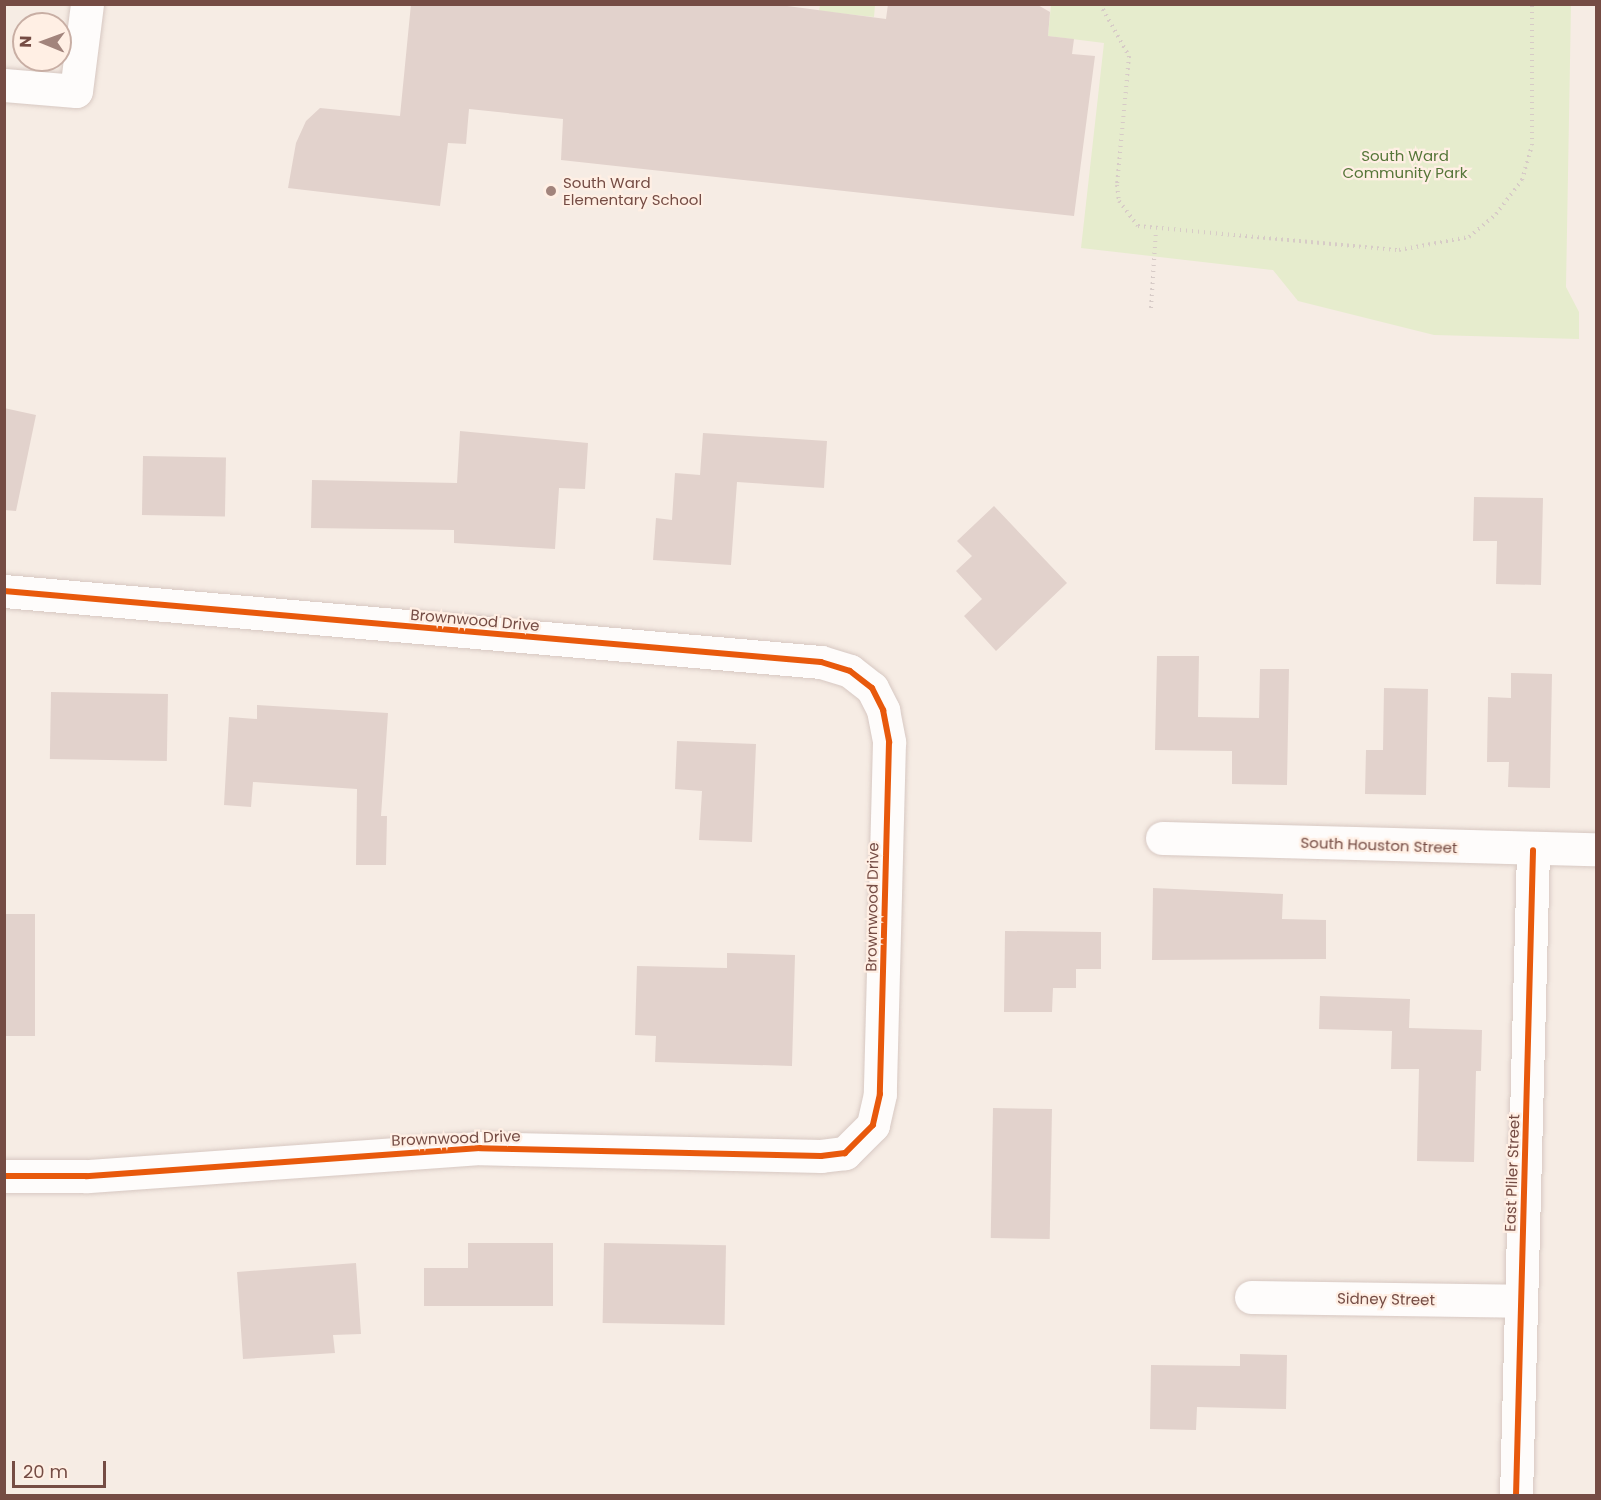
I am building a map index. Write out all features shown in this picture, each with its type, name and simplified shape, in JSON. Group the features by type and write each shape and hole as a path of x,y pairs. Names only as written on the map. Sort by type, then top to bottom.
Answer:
{"street":[{"path":"4,85 76,91 87,4"},
{"name":"Brownwood Drive","path":"4,591 821,662 850,671 872,688 883,710 889,742 880,1094 873,1125 845,1153 820,1156 501,1147 86,1176 4,1176"},
{"name":"South Houston Street","path":"1162,838 1533,850 1596,849"},
{"name":"East Pliler Street","path":"1516,1496 1533,850"},
{"name":"Sidney Street","path":"1251,1297 1521,1301"}],"path":[{"path":"1100,4 1129,56 1119,201 1138,226 1156,231 1399,250 1469,237 1496,214 1522,180 1532,145 1532,4"},
{"path":"1151,308 1156,231"}],"green space":[{"path":"820,5 875,5 874,17 819,11"},
{"name":"South Ward Community Park","path":"1051,5 1571,5 1566,287 1579,312 1579,339 1434,335 1298,301 1273,270 1081,248 1104,43 1048,36"}],"building":[{"path":"411,4 772,4 886,19 888,4 1036,4 1050,12 1048,36 1074,39 1072,54 1095,56 1074,216 561,160 563,119 469,109 466,144 448,143 440,206 288,188 296,143 306,121 320,108 400,116"},
{"path":"4,408 36,415 16,511 4,510"},
{"path":"460,431 588,443 585,489 559,488 555,549 454,543 454,530 311,528 312,480 457,483"},
{"path":"703,433 827,441 824,488 737,482 731,565 653,560 656,518 672,520 675,473 700,475"},
{"path":"143,456 226,457 225,516 142,515"},
{"path":"1474,497 1543,498 1541,585 1496,584 1497,541 1473,541"},
{"path":"994,506 1067,583 996,651 964,616 982,599 956,571 972,556 957,541"},
{"path":"1157,656 1199,656 1198,717 1259,718 1260,669 1289,669 1287,785 1232,784 1232,751 1155,750"},
{"path":"1511,673 1552,674 1550,788 1508,787 1509,762 1487,762 1488,697 1511,698"},
{"path":"1384,688 1428,689 1426,795 1365,794 1366,750 1383,750"},
{"path":"51,692 168,694 167,761 50,759"},
{"path":"257,705 388,713 381,816 387,816 386,865 356,865 357,789 253,782 251,807 224,805 229,717 257,719"},
{"path":"677,741 756,744 752,842 699,840 702,791 675,789"},
{"path":"1153,888 1283,894 1282,919 1326,920 1326,959 1152,960"},
{"path":"4,914 35,914 35,1036 4,1036"},
{"path":"1005,931 1101,932 1101,969 1076,969 1076,988 1053,988 1052,1012 1004,1012"},
{"path":"727,953 795,955 792,1066 655,1062 656,1036 635,1035 637,966 727,968"},
{"path":"1320,996 1410,999 1409,1028 1482,1030 1481,1071 1476,1071 1474,1162 1417,1161 1419,1069 1391,1069 1392,1031 1319,1029"},
{"path":"993,1108 1052,1109 1050,1239 991,1238"},
{"path":"468,1243 553,1243 553,1306 424,1306 424,1268 468,1268"},
{"path":"604,1243 726,1245 725,1325 603,1323"},
{"path":"356,1263 361,1334 333,1335 335,1353 243,1359 237,1272"},
{"path":"1240,1354 1287,1355 1286,1409 1197,1407 1196,1430 1150,1429 1151,1365 1240,1366"}],"cycle path":[{"path":"4,591 821,662 850,671 872,688 883,710 889,742 880,1094 873,1125 845,1153 821,1156 480,1148 86,1176 4,1176"},
{"path":"1516,1496 1533,850"}],"place":[{"name":"South Ward Elementary School","path":"551,191"}]}
